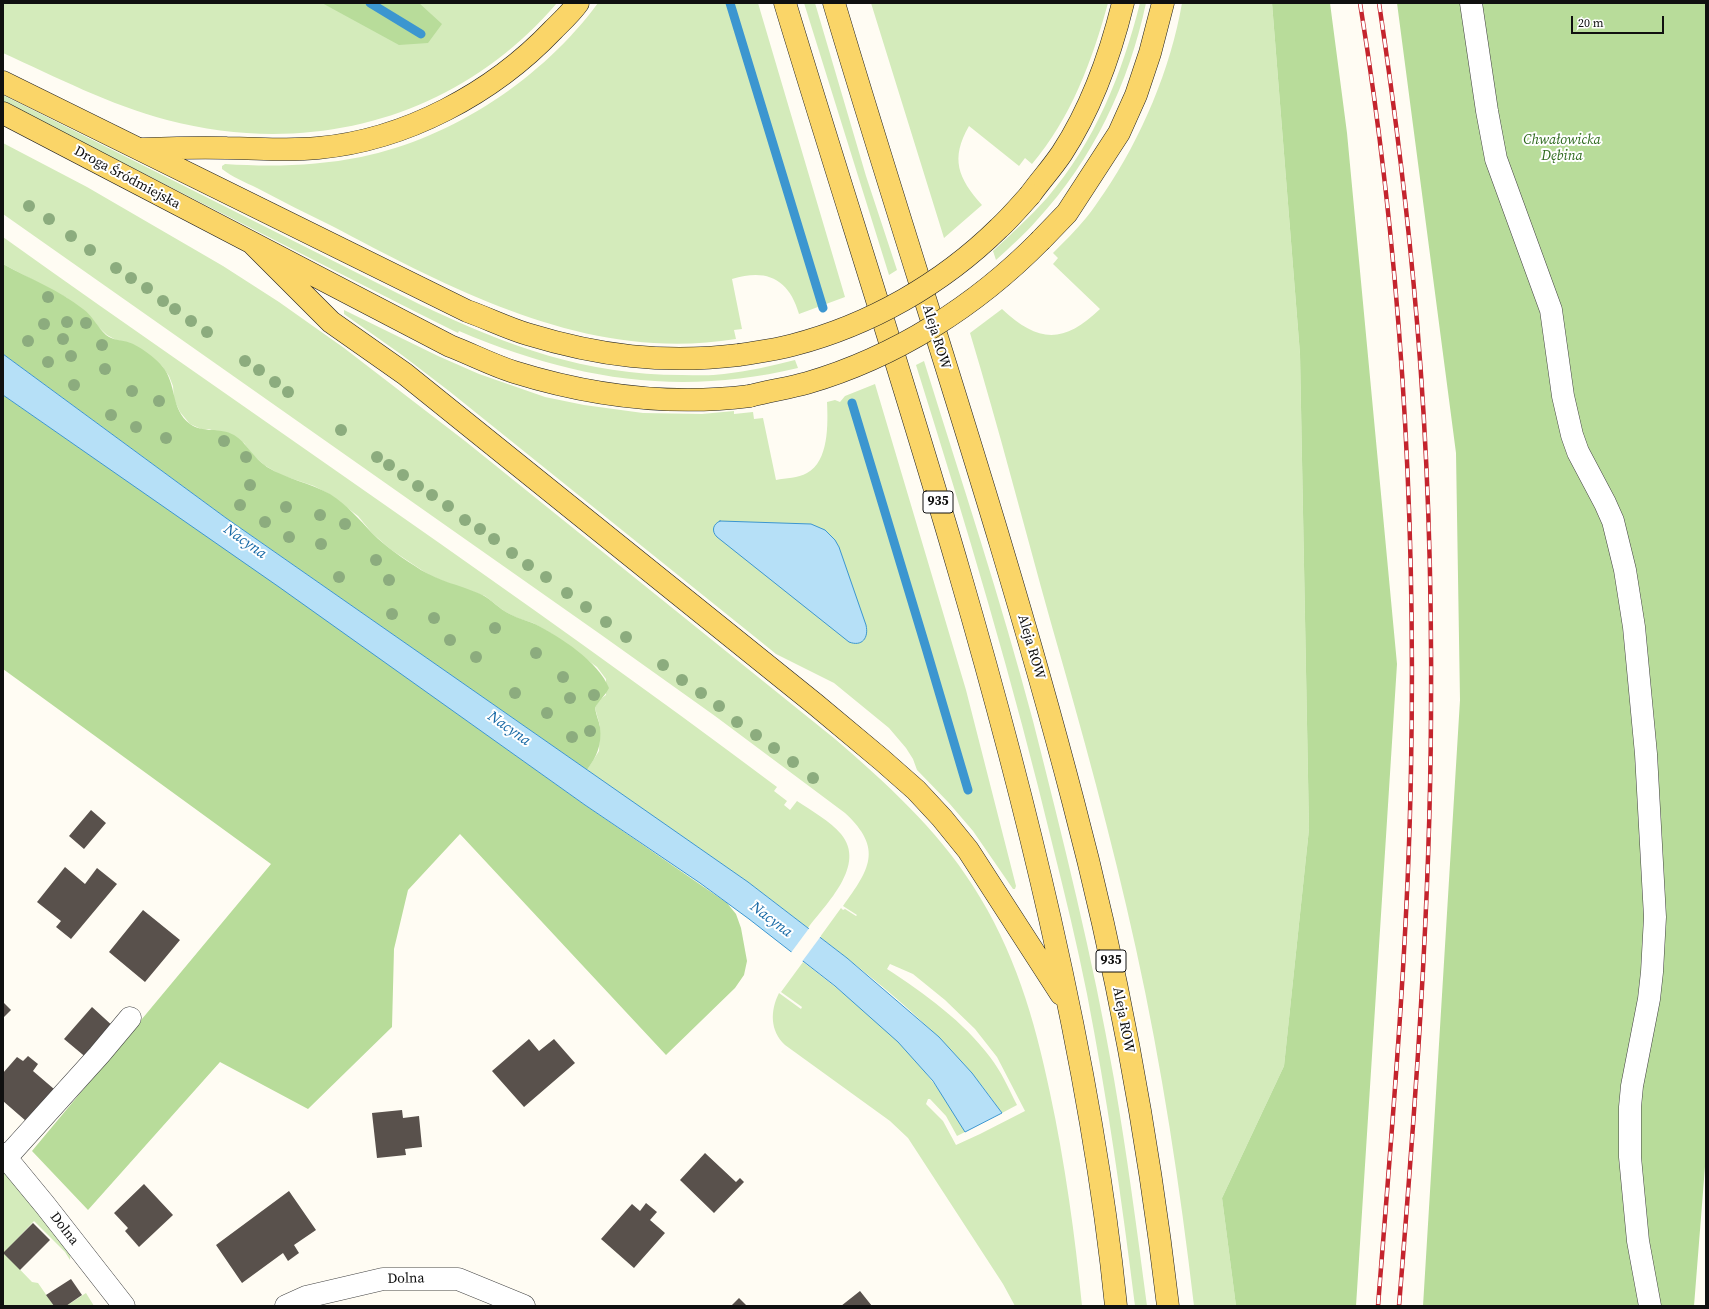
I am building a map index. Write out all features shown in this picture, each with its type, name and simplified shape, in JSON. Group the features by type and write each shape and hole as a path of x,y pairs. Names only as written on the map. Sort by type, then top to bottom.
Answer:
{"main road":[{"path":"139,149 227,148 269,150 318,148 361,140 400,129 439,113 489,84 538,46 578,3"},
{"name":"935","path":"785,3 949,539 984,659 1036,858 1070,1007 1100,1176 1111,1251 1116,1306"},
{"name":"Aleja ROW","path":"834,3 1024,622 1073,801 1102,918 1131,1061 1154,1199 1168,1306"},
{"path":"3,82 467,311 525,334 585,350 623,356 709,359 792,346 832,333 884,310 937,280 968,256 999,228 1030,195 1062,153 1085,113 1101,80 1114,40 1123,3"},
{"name":"Droga Śródmiejska","path":"3,113 450,346 513,372 578,389 617,396 656,400 731,398 750,396 806,383 849,369 908,342 943,320 996,282 1018,264 1067,213 1119,133 1136,95 1150,53 1163,3"},
{"path":"252,243 331,322 405,374 816,704 916,790 942,818 968,850 1070,1007"}],"street":[{"path":"1472,3 1487,111 1496,160 1550,310 1563,396 1572,435 1578,452 1606,503 1612,521 1625,570 1634,627 1646,754 1654,917 1652,972 1649,999 1632,1086 1630,1107 1630,1157 1638,1241 1650,1306"},
{"path":"5,1156 99,1056 130,1018"},
{"name":"Dolna","path":"5,1156 124,1306"},
{"name":"Dolna","path":"286,1306 306,1297 383,1279 458,1279 524,1306"}],"green space":[{"path":"3,3 557,3 518,43 475,75 429,101 380,119 328,130 275,134 221,131 167,120 146,114 104,99 3,53"},
{"path":"322,3 419,3 442,24 428,43 399,45"},
{"path":"598,3 758,3 845,297 799,314 795,302 789,292 775,279 756,275 745,276 732,279 742,329 734,330 736,339 682,344 629,341 577,331 526,316 476,297 427,275 222,169 222,166 225,164 293,165 344,160 395,148 429,135 462,120 523,80 551,56 576,30"},
{"path":"804,3 815,3 866,176 897,270 889,275"},
{"path":"871,3 1108,3 1095,46 1079,88 1058,128 1032,164 1025,158 1019,166 969,126 960,148 958,158 959,168 967,186 982,205 944,238"},
{"path":"1140,3 1146,3 1130,62 1119,91 1092,146 1057,197 1027,231 996,260 993,251 1047,198 1079,154 1093,130 1105,106 1125,56"},
{"path":"1182,3 1272,3 1300,354 1309,829 1284,1066 1222,1198 1236,1306 1194,1306 1183,1216 1162,1082 1127,908 1085,745 970,333 1002,309 1027,328 1039,333 1051,335 1075,329 1100,309 1053,264 1058,258 1053,253 1091,212 1118,172 1130,150 1153,102 1162,77 1177,28"},
{"path":"1272,3 1330,3 1347,133 1397,664 1356,1306 1236,1306 1222,1198 1284,1066 1309,829 1300,354"},
{"name":"Chwałowicka Dębina","path":"1397,3 1706,3 1706,1154 1694,1306 1423,1306 1460,700 1456,453"},
{"path":"3,95 421,305 453,320 516,345 580,364 647,374 719,375 795,360 798,368 753,377 710,381 667,382 626,378 584,371 543,361 501,348 459,331 458,333 3,102"},
{"path":"3,143 87,187 223,266 279,302 344,348 465,441 835,739 892,790 927,826 959,865 987,910 1011,960 1030,1012 1044,1066 1065,1172 1082,1306 1015,1306 1003,1284 908,1138 890,1121 785,1045 776,1034 773,1014 779,993 801,1009 802,1007 781,992 803,962 872,1017 918,1064 950,1106 965,1132 957,1136 946,1116 930,1099 928,1099 926,1104 943,1121 956,1145 1025,1111 997,1057 975,1029 945,1000 913,974 890,964 887,969 943,1009 980,1044 994,1062 1005,1080 1017,1105 1002,1113 963,1063 941,1040 870,976 820,937 841,908 856,916 857,915 843,906 860,881 865,870 868,860 868,849 865,838 857,826 845,813 715,716 600,634 3,214"},
{"path":"3,237 489,578 682,716 777,787 774,791 787,801 784,805 790,810 797,801 832,825 841,834 848,846 849,858 847,871 833,896 808,928 748,882 587,770 599,751 600,726 595,708 599,700 606,695 606,679 597,667 552,634 533,623 517,618 504,611 485,596 429,575 390,549 372,533 358,516 329,494 314,486 281,475 264,465 252,454 244,443 209,429 201,429 190,424 180,412 174,399 173,386 169,376 162,366 130,343 116,340 107,335 67,298 3,264"},
{"path":"3,264 74,302 92,318 109,337 133,344 155,359 167,373 179,411 190,424 195,427 223,431 234,435 239,438 267,467 282,475 322,490 336,498 384,544 421,570 442,580 482,595 502,610 535,624 555,635 588,659 604,678 609,688 595,708 600,727 600,739 594,760 587,770 226,518 3,354"},
{"path":"344,310 438,356 479,374 545,397 584,405 643,413 702,414 734,411 734,414 753,412 754,419 763,418 776,480 803,475 814,467 820,460 826,441 827,402 835,400 840,402 845,396 875,384 966,690 1016,886 1015,889 1013,889 973,831 949,803 917,770 913,759 906,748 889,728 834,683 776,654 449,391 402,355 344,314"},
{"path":"924,361 1008,630 1033,721 1077,899 1097,989 1114,1079 1128,1164 1147,1306 1135,1306 1108,1110 1087,994 1071,920 1006,665 953,484 916,365"},
{"path":"3,395 269,579 585,805 727,903 736,914 741,928 747,961 744,975 735,988 666,1055 460,834 408,890 394,949 392,1027 308,1109 220,1062 88,1210 32,1151 271,864 3,669"},
{"path":"3,1165 71,1246 70,1260 65,1252 34,1221 4,1253 32,1282 38,1283 54,1306 3,1306"},
{"path":"86,1293 94,1306 66,1306"}],"water":[{"name":"Nacyna","path":"3,354 226,518 748,882 847,958 939,1037 972,1073 1002,1113 965,1132 933,1081 898,1042 835,986 749,919 700,883 585,805 279,587 3,395"},
{"path":"720,521 811,524 825,530 835,540 839,547 866,625 867,630 864,640 858,643 849,642 717,537 713,530 714,526"}],"pier":[{"path":"810,927 821,936 801,963 790,954"}],"building":[{"path":"91,810 106,823 84,849 69,836"},
{"path":"65,867 85,884 97,868 117,884 71,939 56,927 61,921 37,902"},
{"path":"143,910 180,940 145,982 109,952"},
{"path":"3,1002 11,1010 3,1018"},
{"path":"92,1007 115,1028 88,1059 64,1039"},
{"path":"529,1039 539,1051 554,1039 575,1063 524,1107 492,1071"},
{"path":"28,1056 38,1064 33,1071 54,1089 26,1121 3,1101 3,1073 17,1057 23,1061"},
{"path":"402,1110 403,1118 419,1116 422,1147 405,1149 406,1155 377,1158 372,1113"},
{"path":"705,1153 736,1182 740,1178 744,1182 714,1213 680,1180"},
{"path":"144,1184 173,1215 139,1247 125,1231 128,1228 114,1213"},
{"path":"289,1191 316,1230 294,1245 299,1253 288,1261 283,1253 242,1283 216,1245"},
{"path":"646,1203 657,1212 650,1220 665,1233 634,1268 601,1239 632,1204 640,1211"},
{"path":"33,1223 50,1240 20,1270 3,1253"},
{"path":"71,1279 82,1295 66,1306 54,1306 46,1295"},
{"path":"860,1291 872,1306 841,1306"},
{"path":"739,1298 747,1306 731,1306"}],"waterway":[{"path":"370,3 421,34"},
{"path":"730,3 823,308"},
{"path":"852,403 968,790"}],"railway":[{"path":"1360,3 1386,193 1395,289 1403,384 1411,577 1411,769 1407,903 1399,1038 1378,1306"},
{"path":"1379,3 1401,162 1417,322 1427,470 1431,618 1430,790 1425,938 1411,1159 1399,1306"}]}
